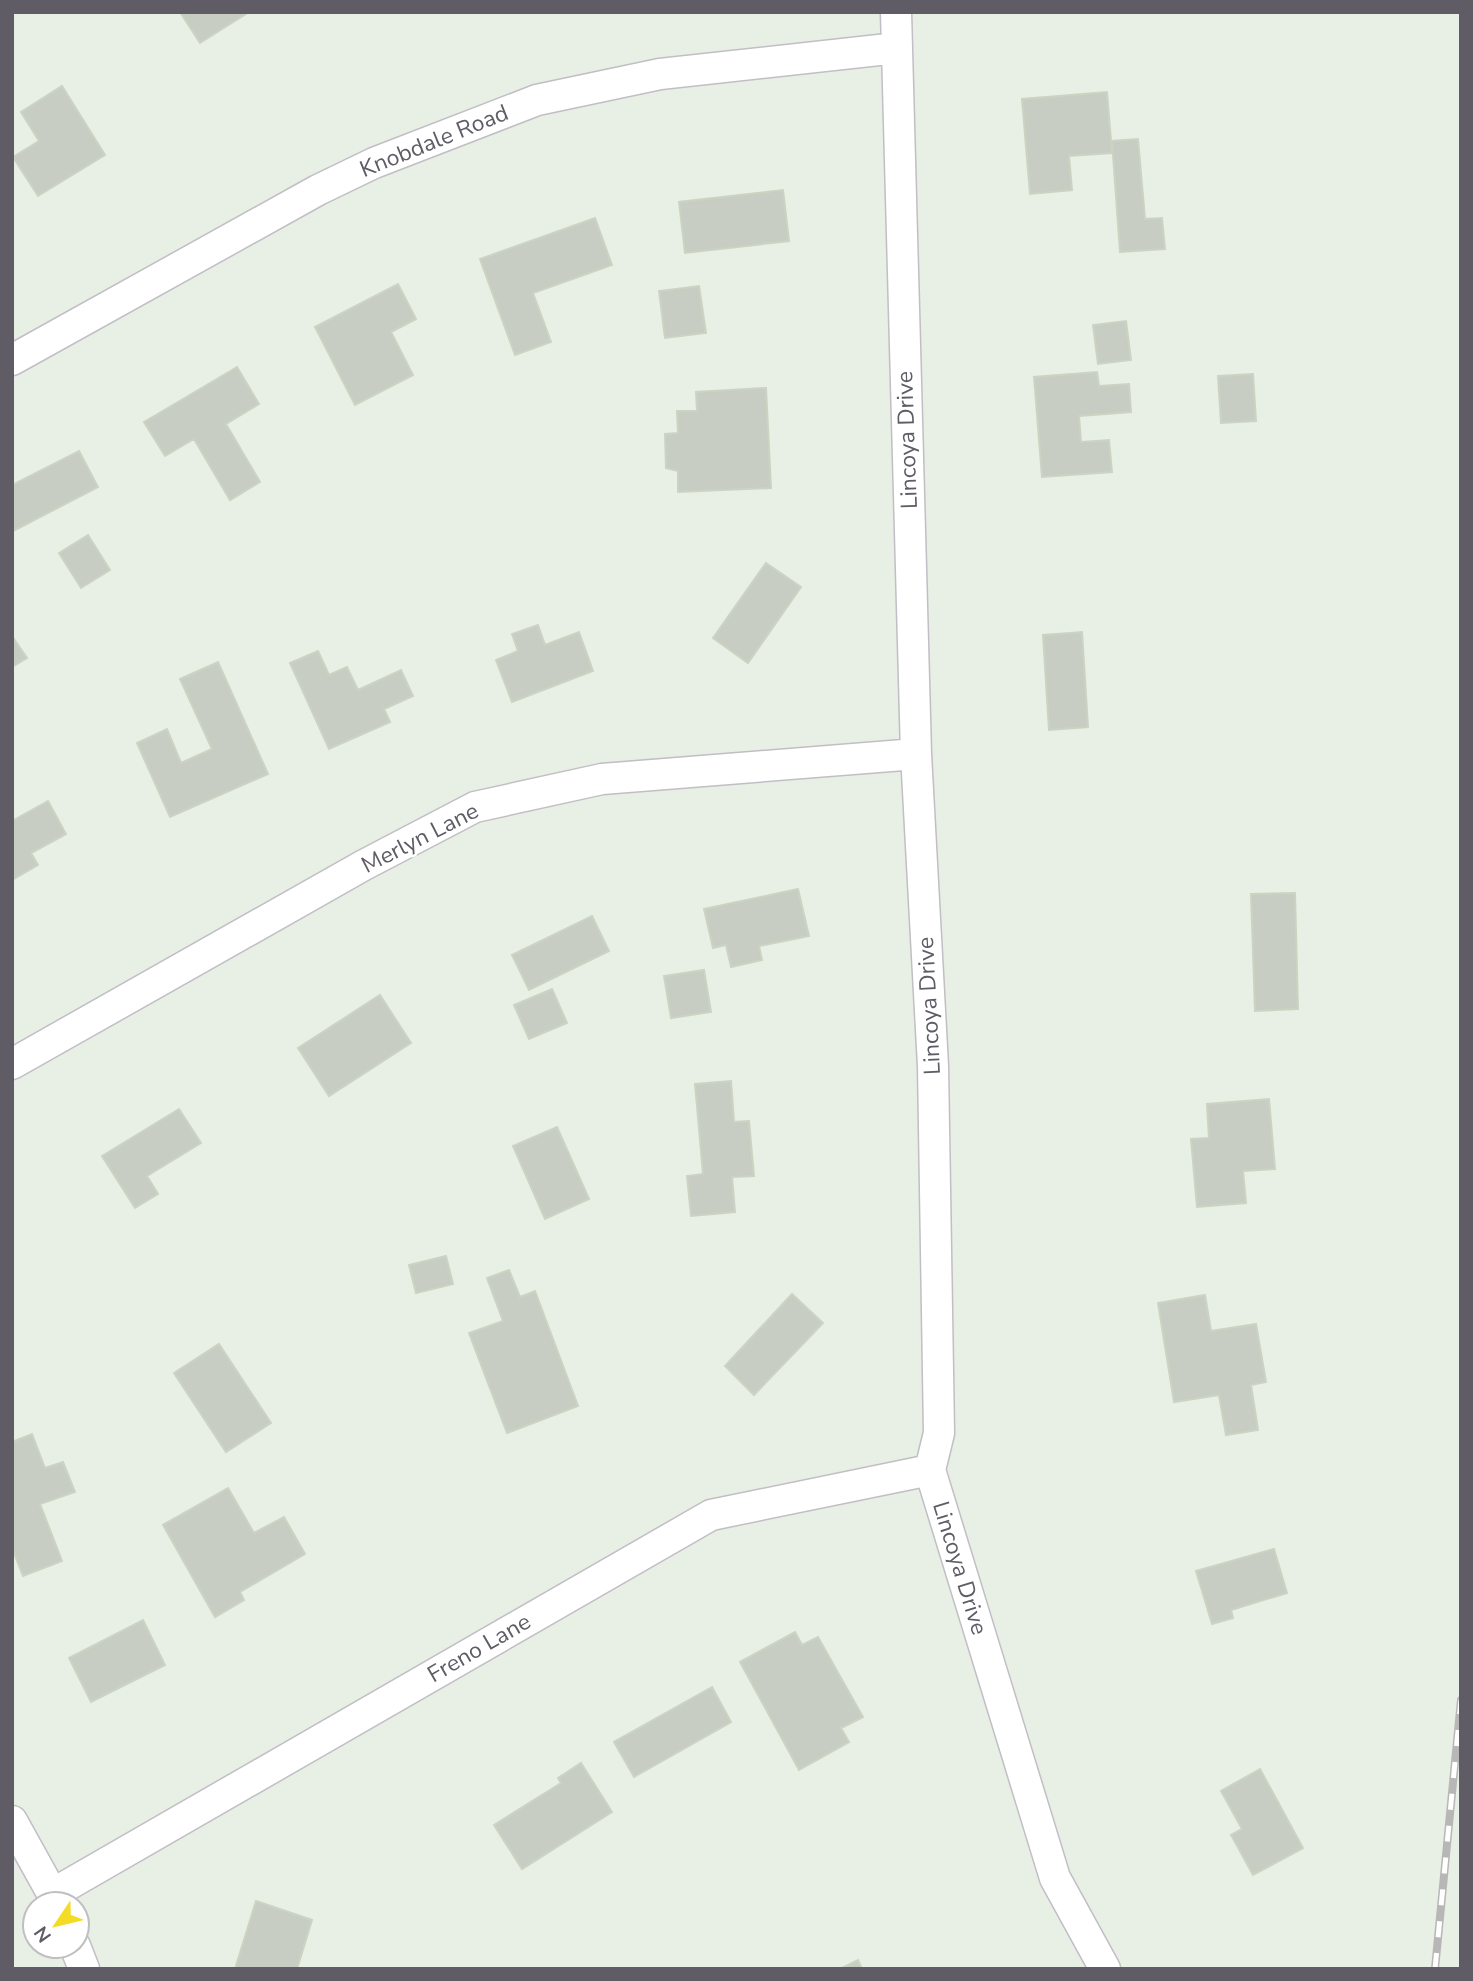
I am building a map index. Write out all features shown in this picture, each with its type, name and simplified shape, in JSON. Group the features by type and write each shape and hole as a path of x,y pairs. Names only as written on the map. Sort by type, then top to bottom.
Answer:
{"street":[{"name":"Lincoya Drive","path":"896,12 916,754 933,1066 939,1433 930,1471 1055,1878 1105,1969"},
{"name":"Knobdale Road","path":"12,360 318,190 374,163 537,100 660,74 897,48"},
{"name":"Merlyn Lane","path":"12,1064 365,865 475,807 602,779 916,754"},
{"name":"Freno Lane","path":"70,1890 711,1515 930,1471"},
{"path":"12,1821 51,1890"}],"building":[{"path":"180,12 249,12 200,43"},
{"path":"62,86 105,155 38,196 13,157 39,141 21,112"},
{"path":"1107,92 1112,153 1069,156 1072,190 1030,194 1022,99"},
{"path":"1138,139 1145,219 1162,218 1165,249 1120,252 1112,141"},
{"path":"783,190 789,241 685,253 679,202"},
{"path":"595,218 612,265 533,293 551,342 515,355 480,259"},
{"path":"398,284 416,319 391,332 413,375 355,405 315,327"},
{"path":"699,286 706,333 665,338 659,291"},
{"path":"1126,321 1131,360 1098,364 1093,325"},
{"path":"237,367 259,404 226,424 260,482 230,500 194,439 165,456 144,422"},
{"path":"1097,372 1099,386 1129,384 1131,412 1079,416 1081,442 1109,440 1112,472 1042,477 1034,377"},
{"path":"1253,374 1256,421 1221,423 1218,376"},
{"path":"766,388 771,488 678,492 678,471 666,468 665,434 678,433 677,411 697,411 696,392"},
{"path":"79,451 98,487 13,531 12,485"},
{"path":"88,535 110,570 81,588 59,553"},
{"path":"766,563 801,587 748,663 713,638"},
{"path":"538,625 545,645 579,632 593,671 512,702 496,660 518,651 512,634"},
{"path":"1082,632 1088,727 1049,730 1043,635"},
{"path":"12,636 27,658 12,667"},
{"path":"318,651 329,675 347,667 358,690 401,670 413,696 384,709 390,722 329,749 290,663"},
{"path":"218,662 268,774 170,817 137,743 167,729 181,763 212,749 180,679"},
{"path":"48,801 66,834 31,853 38,865 12,880 12,821"},
{"path":"798,889 809,936 759,946 762,960 731,967 726,945 713,948 704,909"},
{"path":"1295,893 1298,1009 1255,1011 1251,894"},
{"path":"592,916 609,951 529,990 512,955"},
{"path":"704,970 711,1012 671,1018 664,976"},
{"path":"552,989 567,1023 529,1039 514,1005"},
{"path":"380,995 411,1043 329,1096 298,1048"},
{"path":"731,1081 734,1122 749,1121 754,1176 732,1177 735,1212 691,1216 687,1176 703,1174 695,1084"},
{"path":"1269,1099 1275,1169 1243,1171 1246,1203 1197,1207 1191,1139 1209,1138 1207,1104"},
{"path":"179,1109 201,1143 147,1176 158,1194 135,1208 102,1156"},
{"path":"557,1127 589,1199 545,1219 513,1146"},
{"path":"446,1256 453,1284 416,1293 409,1265"},
{"path":"509,1270 520,1297 535,1291 578,1406 507,1433 469,1333 503,1321 487,1278"},
{"path":"792,1294 823,1323 754,1395 725,1366"},
{"path":"1205,1295 1211,1331 1256,1324 1266,1382 1251,1385 1258,1430 1226,1435 1219,1395 1174,1402 1158,1303"},
{"path":"219,1344 271,1423 226,1452 174,1373"},
{"path":"32,1434 45,1468 63,1462 75,1492 40,1504 62,1561 23,1576 12,1548 12,1442"},
{"path":"228,1488 254,1533 284,1517 305,1554 240,1592 244,1600 215,1617 163,1525"},
{"path":"1274,1549 1287,1593 1231,1610 1233,1618 1212,1624 1196,1571"},
{"path":"143,1620 165,1665 91,1702 69,1658"},
{"path":"795,1632 802,1645 818,1637 863,1717 841,1728 849,1742 799,1770 740,1662"},
{"path":"712,1687 731,1722 634,1777 614,1742"},
{"path":"581,1763 612,1812 522,1869 494,1825 561,1783 558,1778"},
{"path":"1260,1769 1303,1848 1253,1875 1231,1835 1242,1829 1221,1791"},
{"path":"256,1901 312,1920 297,1969 235,1969"},
{"path":"858,1960 862,1969 840,1969"}],"railway":[{"path":"1435,1969 1461,1700"}]}
